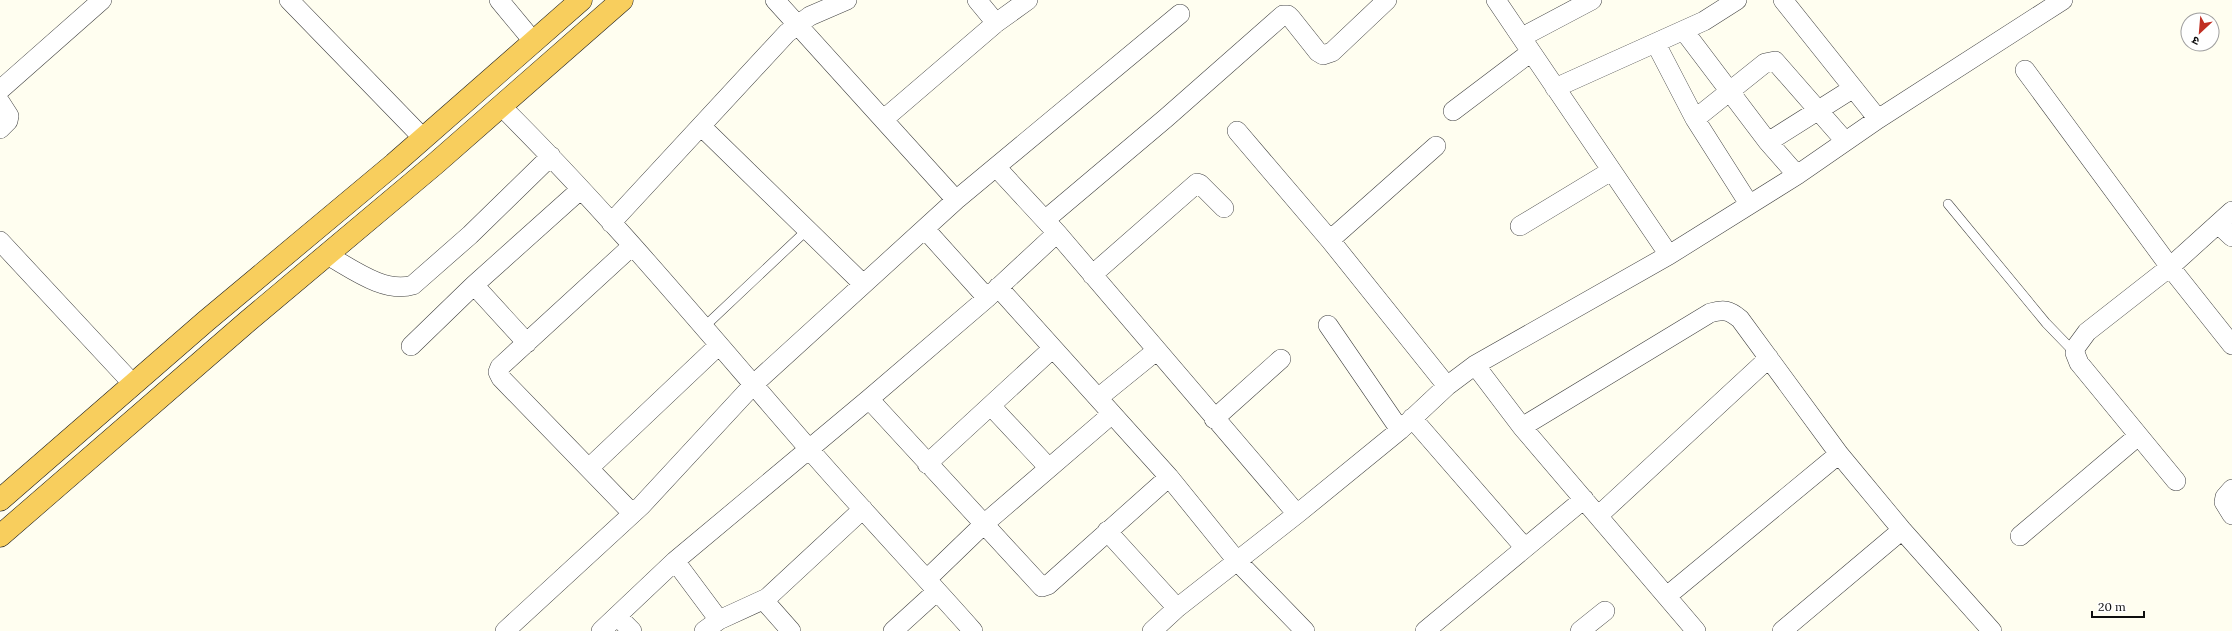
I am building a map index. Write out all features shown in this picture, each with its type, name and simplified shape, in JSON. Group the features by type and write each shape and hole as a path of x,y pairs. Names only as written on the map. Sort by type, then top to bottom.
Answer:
{"highway":[{"path":"0,500 133,384 423,138 581,0"},
{"path":"0,536 248,321 435,164 622,0"}],"street":[{"path":"0,90 102,0"},
{"path":"290,0 423,138"},
{"path":"499,0 533,41"},
{"path":"775,0 956,200"},
{"path":"611,223 798,24 810,16 847,0"},
{"path":"977,0 996,23"},
{"path":"884,119 996,23 1028,0"},
{"path":"601,631 675,561 869,400 992,292 1051,227 1172,113 1283,15 1291,18 1318,52 1327,54 1332,52 1387,0"},
{"path":"1496,0 1527,44 1554,88 1669,255"},
{"path":"1453,111 1527,44 1592,0"},
{"path":"1554,88 1656,44 1704,21 1737,0"},
{"path":"1783,0 1852,89 1878,119"},
{"path":"1152,631 1177,608 1297,514 1406,424 1447,386 1475,365 1669,255 1748,204 1797,175 1878,119 2063,0"},
{"path":"505,631 632,513 754,384 863,284 956,200 1180,14"},
{"path":"1684,30 1768,142 1797,175"},
{"path":"1656,44 1695,119 1748,204"},
{"path":"1695,119 1765,63 1775,61 1845,141"},
{"path":"2025,70 2170,267 2232,345"},
{"path":"1768,142 1852,89"},
{"path":"0,102 9,116 8,121 0,129"},
{"path":"501,106 551,156 632,246 720,345 809,449 973,631"},
{"path":"702,127 863,284"},
{"path":"1237,130 1330,240 1447,386"},
{"path":"1330,240 1436,146"},
{"path":"327,255 382,284 399,287 413,285 470,235 551,156"},
{"path":"996,167 1051,227 1297,514"},
{"path":"1520,226 1611,171"},
{"path":"1092,275 1197,183 1200,184 1224,208"},
{"path":"411,346 474,285 580,190"},
{"path":"2176,481 2080,363 2075,353 2080,340 2087,332 2170,267 2225,218 2232,237"},
{"path":"925,229 1053,348 1169,477 1237,561 1305,631"},
{"path":"0,241 133,384"},
{"path":"632,246 500,366 498,372 501,378 632,513"},
{"path":"474,285 527,343"},
{"path":"1522,427 1710,313 1722,309 1731,311 1740,319 1839,454 1986,629"},
{"path":"1328,325 1406,424 1525,548"},
{"path":"589,468 720,345"},
{"path":"927,464 1053,348"},
{"path":"1098,398 1156,351"},
{"path":"1598,516 1769,358"},
{"path":"1214,419 1281,359"},
{"path":"1475,365 1522,427 1696,631"},
{"path":"869,400 927,464 1044,587 1169,477"},
{"path":"991,406 1050,468"},
{"path":"893,631 984,524 1112,414"},
{"path":"2020,536 2138,436"},
{"path":"1667,596 1839,454"},
{"path":"2232,489 2225,497 2224,502 2232,515"},
{"path":"1425,631 1584,499"},
{"path":"704,631 719,620 767,598 863,509"},
{"path":"1782,631 1902,530"},
{"path":"1107,531 1177,608"},
{"path":"675,561 719,620"},
{"path":"767,598 768,605 791,631"},
{"path":"1580,631 1604,612"},
{"path":"617,616 632,631"}],"lane":[{"path":"1948,204 2046,322 2075,353"},
{"path":"704,327 808,230"}]}
